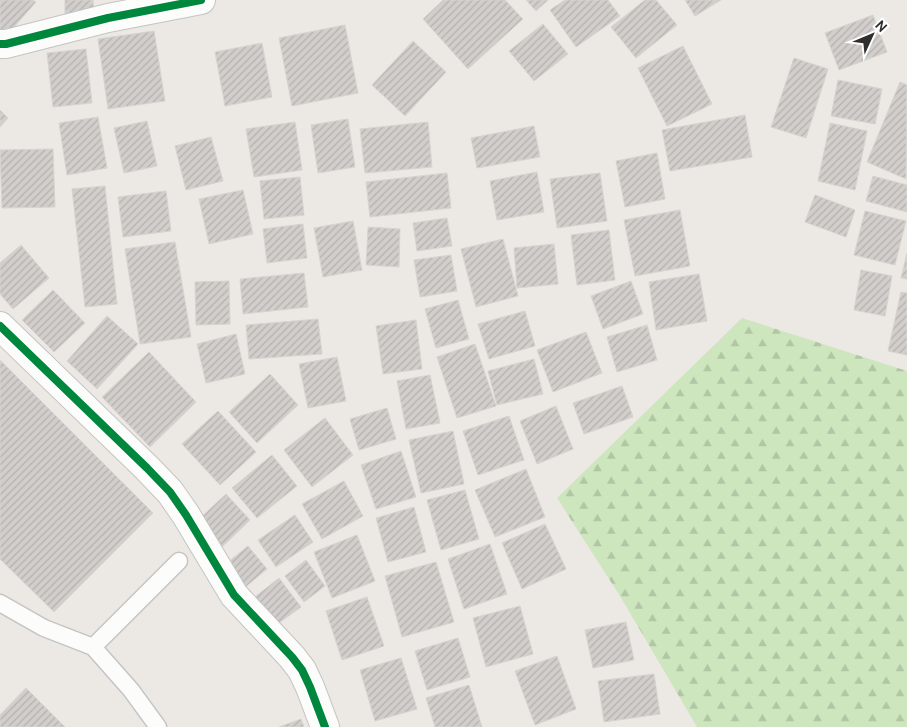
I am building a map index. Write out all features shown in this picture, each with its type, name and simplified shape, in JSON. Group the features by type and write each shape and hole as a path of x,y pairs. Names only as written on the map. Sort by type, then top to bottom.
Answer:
{"street":[{"path":"0,44 108,18 201,0"},
{"path":"0,326 170,492 234,595 302,670 325,727"}],"lane":[{"path":"93,647 179,561"},
{"path":"0,603 44,628 93,647 131,690 158,727"}],"green space":[{"path":"742,318 907,371 907,727 697,727 620,596 557,498"}],"building":[{"path":"0,0 33,0 36,2 7,35 0,29"},
{"path":"65,0 93,0 94,15 65,16"},
{"path":"443,0 505,0 523,19 468,69 423,19"},
{"path":"526,0 548,0 536,11"},
{"path":"565,0 608,0 620,16 576,47 550,10"},
{"path":"645,0 656,0 677,25 636,58 611,27"},
{"path":"685,0 721,0 695,16"},
{"path":"873,15 887,52 839,70 825,33"},
{"path":"543,24 568,54 534,81 509,51"},
{"path":"345,25 358,93 292,106 279,38"},
{"path":"154,31 165,101 108,109 98,39"},
{"path":"413,41 446,72 405,116 372,85"},
{"path":"262,43 272,97 225,106 215,52"},
{"path":"683,46 712,104 667,126 638,68"},
{"path":"86,49 92,103 53,107 47,53"},
{"path":"794,58 828,69 806,138 771,127"},
{"path":"838,80 882,89 875,124 831,116"},
{"path":"900,82 907,85 906,179 867,162"},
{"path":"0,110 8,118 0,127"},
{"path":"745,115 752,157 670,171 662,130"},
{"path":"98,117 107,168 67,175 59,123"},
{"path":"348,119 355,167 318,173 311,125"},
{"path":"147,121 157,166 124,173 114,128"},
{"path":"295,122 302,170 254,177 246,129"},
{"path":"428,122 432,167 365,173 360,129"},
{"path":"830,123 867,131 855,190 818,181"},
{"path":"534,126 540,157 477,168 471,138"},
{"path":"211,137 223,181 186,190 175,146"},
{"path":"53,149 55,207 2,208 0,150"},
{"path":"657,153 665,199 625,207 616,161"},
{"path":"537,172 544,212 497,220 490,181"},
{"path":"447,173 451,208 370,217 366,182"},
{"path":"600,173 607,221 557,228 550,179"},
{"path":"873,176 907,185 907,212 866,201"},
{"path":"300,177 304,215 264,219 260,181"},
{"path":"105,186 117,304 85,307 72,189"},
{"path":"243,190 253,234 209,244 199,199"},
{"path":"166,191 171,231 123,237 118,197"},
{"path":"815,195 855,210 846,237 805,222"},
{"path":"680,210 690,266 635,276 624,220"},
{"path":"865,211 906,221 895,265 854,255"},
{"path":"447,218 452,246 417,251 413,223"},
{"path":"353,221 362,270 323,277 314,228"},
{"path":"303,224 307,258 267,263 263,229"},
{"path":"368,227 400,229 399,267 366,265"},
{"path":"609,230 615,280 577,285 571,235"},
{"path":"503,239 518,296 476,307 461,249"},
{"path":"175,242 191,337 140,344 125,249"},
{"path":"554,244 558,284 517,288 514,248"},
{"path":"21,245 49,278 13,309 0,294 0,263"},
{"path":"907,253 907,279 901,278"},
{"path":"451,255 457,291 420,297 414,260"},
{"path":"861,270 892,276 885,316 854,310"},
{"path":"304,273 308,307 243,314 240,279"},
{"path":"699,274 707,321 656,330 649,282"},
{"path":"229,281 230,324 196,325 195,282"},
{"path":"631,281 643,314 603,329 591,296"},
{"path":"53,290 85,323 54,352 22,320"},
{"path":"901,292 907,293 907,355 888,351"},
{"path":"458,300 469,339 436,348 425,309"},
{"path":"525,311 535,346 489,359 478,324"},
{"path":"107,316 138,344 97,389 67,361"},
{"path":"318,319 322,354 249,359 246,325"},
{"path":"416,320 422,369 383,374 376,326"},
{"path":"647,325 657,360 617,372 607,337"},
{"path":"586,332 602,373 553,392 537,350"},
{"path":"236,334 245,374 206,383 197,344"},
{"path":"475,344 496,406 457,418 437,357"},
{"path":"149,352 196,402 150,447 102,397"},
{"path":"337,357 346,401 308,408 299,364"},
{"path":"534,359 543,394 497,405 488,371"},
{"path":"0,360 153,513 54,612 0,559"},
{"path":"270,374 298,405 257,443 229,412"},
{"path":"430,375 440,423 406,429 397,381"},
{"path":"622,386 633,417 584,434 573,403"},
{"path":"556,406 573,449 537,464 520,421"},
{"path":"387,408 396,439 359,450 350,419"},
{"path":"218,411 256,452 220,485 182,444"},
{"path":"509,416 524,460 478,475 463,431"},
{"path":"325,418 353,455 312,487 284,450"},
{"path":"453,431 464,484 421,493 409,440"},
{"path":"401,451 416,497 376,509 361,465"},
{"path":"272,455 297,486 257,518 232,488"},
{"path":"526,469 545,517 495,537 475,490"},
{"path":"344,481 363,516 322,539 302,504"},
{"path":"465,490 479,539 441,550 427,500"},
{"path":"226,494 250,520 222,547 197,521"},
{"path":"414,507 426,552 388,562 376,518"},
{"path":"295,515 313,542 276,567 258,540"},
{"path":"545,524 566,569 522,589 502,543"},
{"path":"357,535 375,581 332,598 314,552"},
{"path":"490,544 507,594 464,609 448,559"},
{"path":"248,546 267,569 242,590 222,567"},
{"path":"306,560 325,586 304,602 285,576"},
{"path":"436,562 454,622 402,637 385,576"},
{"path":"279,578 301,607 272,628 251,600"},
{"path":"367,597 384,646 342,660 326,611"},
{"path":"520,606 533,654 486,667 473,618"},
{"path":"626,622 634,660 593,668 585,630"},
{"path":"458,638 470,677 427,690 415,651"},
{"path":"557,656 576,709 535,725 515,671"},
{"path":"401,658 417,709 375,721 360,670"},
{"path":"654,674 660,714 604,722 598,681"},
{"path":"469,685 482,727 435,727 426,698"},
{"path":"26,688 65,727 0,727 0,715"},
{"path":"301,719 304,727 279,727"}],"cycle path":[{"path":"0,44 108,18 201,0"},
{"path":"0,326 170,492 234,595 302,670 325,727"}]}
